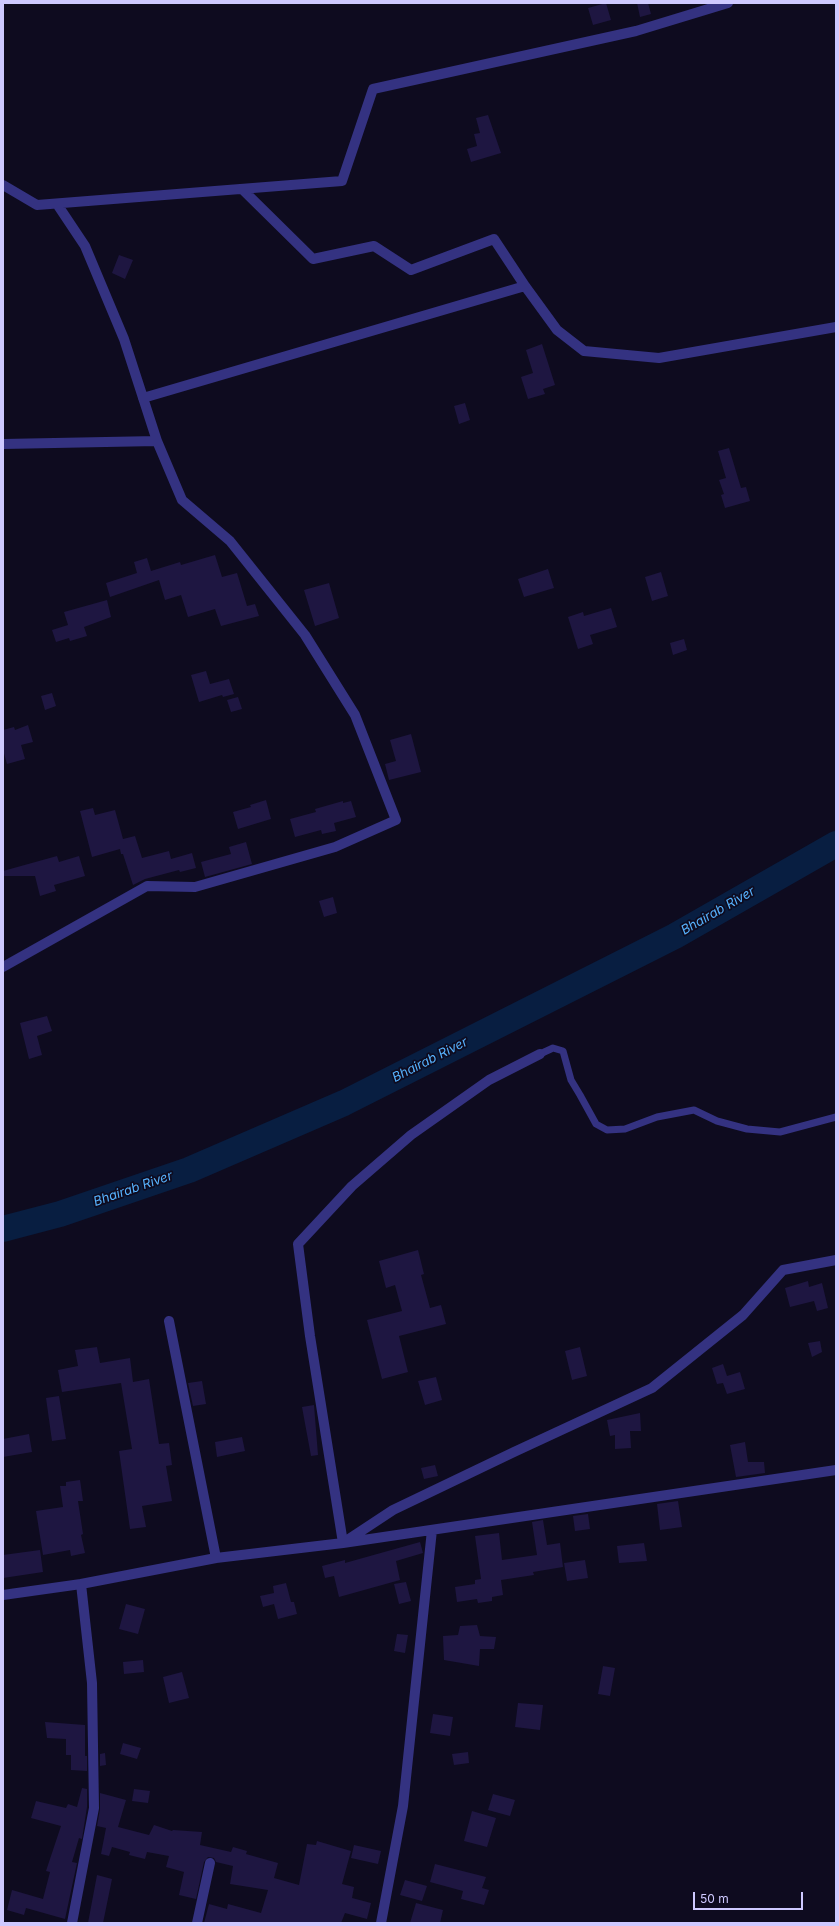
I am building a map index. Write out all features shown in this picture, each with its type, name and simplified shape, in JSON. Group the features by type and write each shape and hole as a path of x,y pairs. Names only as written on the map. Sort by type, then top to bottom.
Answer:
{"street":[{"path":"3,185 37,205 342,181 373,89 636,31 728,3"},
{"path":"242,189 313,260 374,246 410,270 494,239 525,286 557,330 584,351 660,358 836,327"},
{"path":"3,967 147,886 195,887 335,847 396,820 355,715 310,641 230,541 182,500 157,441 124,339 86,246 56,204"},
{"path":"143,398 525,286"},
{"path":"3,444 157,441"},
{"path":"343,1543 310,1336 298,1244 352,1186 411,1135 489,1080 540,1054"},
{"path":"343,1543 393,1510 652,1388 743,1315 783,1270 836,1260"},
{"path":"169,1320 216,1558"},
{"path":"3,1596 81,1584 216,1558 343,1543 836,1470"},
{"path":"380,1923 403,1806 432,1530"},
{"path":"72,1923 94,1808 92,1684 81,1584"},
{"path":"197,1923 210,1863"}],"lane":[{"path":"540,1054 553,1048 563,1051 571,1080 596,1124 607,1130 625,1129 657,1117 694,1110 717,1121 747,1129 780,1132 836,1117"}],"building":[{"path":"606,3 611,20 593,25 588,8"},
{"path":"637,3 648,3 651,14 640,17"},
{"path":"488,115 501,153 471,162 467,149 477,146 474,134 480,133 476,118"},
{"path":"119,255 133,260 125,279 112,273"},
{"path":"542,344 555,385 543,389 545,394 528,399 521,377 533,373 526,350"},
{"path":"465,403 470,420 459,424 454,406"},
{"path":"729,448 741,488 746,487 750,501 725,508 721,495 724,494 719,480 726,478 718,451"},
{"path":"215,555 222,577 237,573 247,606 255,604 259,616 221,626 215,609 188,617 181,595 165,600 159,580 110,597 106,583 137,573 134,562 147,558 151,571 180,562 181,565"},
{"path":"548,569 554,588 524,597 518,579"},
{"path":"661,572 668,596 652,601 645,577"},
{"path":"329,583 339,618 315,626 304,590"},
{"path":"107,600 111,617 84,627 87,636 70,641 69,638 56,642 52,630 68,625 64,612"},
{"path":"611,608 617,627 590,635 593,644 578,649 568,617 583,612 584,616"},
{"path":"684,639 687,650 673,655 670,643"},
{"path":"206,671 210,684 229,679 234,694 223,697 222,695 199,702 191,675"},
{"path":"52,693 56,706 45,710 41,696"},
{"path":"238,697 242,709 231,712 227,700"},
{"path":"28,725 33,742 21,745 25,759 7,764 3,750 3,730 14,727 15,730"},
{"path":"411,734 421,772 389,780 385,764 396,761 390,740"},
{"path":"266,800 271,819 238,829 233,812 251,807 250,805"},
{"path":"343,801 343,803 351,801 356,817 334,823 336,831 322,834 321,830 295,837 290,819 316,812 315,809"},
{"path":"93,808 95,815 115,810 123,839 135,836 142,858 169,851 171,859 192,853 196,868 180,872 179,870 145,879 133,885 120,849 92,857 80,811"},
{"path":"246,842 252,864 205,877 201,862 231,854 229,847"},
{"path":"57,856 59,862 79,856 85,876 54,885 56,891 40,896 35,876 3,876 3,871"},
{"path":"333,897 337,913 324,917 319,901"},
{"path":"47,1016 52,1031 37,1036 42,1055 29,1059 20,1023"},
{"path":"418,1250 424,1274 421,1275 430,1308 441,1305 446,1324 399,1336 408,1372 382,1379 367,1320 402,1311 395,1285 386,1288 379,1261"},
{"path":"808,1281 809,1287 822,1283 828,1308 817,1311 814,1301 790,1307 785,1288"},
{"path":"820,1341 822,1352 812,1357 808,1343"},
{"path":"97,1347 100,1363 130,1358 133,1382 149,1379 159,1444 169,1443 172,1465 166,1466 172,1501 142,1506 146,1527 130,1529 119,1451 132,1449 121,1383 62,1392 58,1370 78,1366 75,1350"},
{"path":"580,1347 587,1376 572,1380 565,1351"},
{"path":"723,1364 727,1376 740,1372 745,1389 727,1394 723,1383 717,1384 712,1368"},
{"path":"436,1377 442,1400 425,1405 418,1381"},
{"path":"202,1381 206,1404 193,1406 188,1383"},
{"path":"59,1396 66,1439 52,1441 46,1398"},
{"path":"314,1405 318,1455 311,1456 302,1407"},
{"path":"640,1413 641,1431 630,1431 631,1448 615,1449 615,1435 610,1436 607,1420"},
{"path":"29,1434 32,1452 3,1457 3,1439"},
{"path":"242,1437 245,1451 217,1457 215,1442"},
{"path":"745,1442 748,1462 764,1462 765,1473 736,1477 730,1445"},
{"path":"435,1465 438,1476 424,1479 421,1468"},
{"path":"80,1480 83,1501 78,1501 83,1534 81,1535 85,1553 71,1556 70,1550 43,1555 36,1511 63,1507 60,1486 66,1486 66,1482"},
{"path":"678,1501 682,1527 660,1530 657,1504"},
{"path":"588,1514 590,1529 575,1531 573,1516"},
{"path":"543,1520 547,1545 560,1543 563,1567 533,1572 534,1575 501,1580 503,1595 492,1597 492,1601 478,1603 477,1599 457,1602 455,1587 475,1584 475,1580 481,1579 475,1536 499,1533 502,1560 537,1555 532,1522"},
{"path":"420,1542 423,1553 396,1561 400,1580 339,1597 334,1576 325,1578 322,1566 345,1560 345,1563"},
{"path":"644,1543 647,1561 619,1563 617,1546"},
{"path":"40,1550 43,1572 3,1578 3,1555"},
{"path":"585,1560 588,1578 567,1581 564,1563"},
{"path":"406,1582 411,1601 399,1604 394,1584"},
{"path":"286,1583 291,1602 294,1602 297,1614 278,1619 274,1604 263,1607 260,1596 274,1593 273,1586"},
{"path":"126,1604 145,1609 138,1634 119,1629"},
{"path":"477,1625 480,1636 496,1637 494,1649 480,1649 479,1666 444,1660 443,1636 458,1635 460,1626"},
{"path":"397,1634 408,1635 405,1653 394,1651"},
{"path":"143,1660 144,1672 124,1674 123,1662"},
{"path":"603,1666 615,1668 610,1696 598,1694"},
{"path":"182,1672 189,1698 169,1703 163,1677"},
{"path":"518,1703 543,1705 540,1730 515,1727"},
{"path":"433,1714 453,1717 450,1736 430,1733"},
{"path":"45,1722 85,1725 85,1756 87,1756 87,1771 71,1770 71,1755 66,1755 66,1739 47,1738"},
{"path":"123,1743 141,1748 137,1759 120,1754"},
{"path":"468,1752 469,1763 454,1765 452,1754"},
{"path":"105,1753 106,1765 100,1766 100,1754"},
{"path":"82,1788 87,1789 87,1807 82,1839 79,1838 72,1862 77,1863 65,1919 26,1908 24,1915 7,1910 12,1890 43,1899 50,1872 46,1871 61,1826 31,1818 36,1801 66,1808 68,1804 77,1807"},
{"path":"134,1789 150,1791 148,1803 132,1801"},
{"path":"100,1793 126,1800 118,1827 149,1835 154,1825 172,1831 202,1832 200,1845 231,1852 233,1847 247,1851 246,1854 278,1863 274,1878 299,1885 307,1844 316,1845 317,1841 351,1851 342,1884 354,1887 352,1898 371,1903 367,1919 345,1913 341,1923 204,1923 209,1904 227,1909 228,1904 261,1913 268,1890 230,1884 233,1866 216,1862 214,1858 208,1857 204,1862 196,1899 179,1895 184,1872 166,1867 169,1856 147,1852 145,1859 129,1855 130,1852 112,1847 109,1856 101,1854 106,1828 97,1826 100,1809"},
{"path":"493,1794 515,1800 510,1816 488,1810"},
{"path":"472,1811 496,1818 487,1847 464,1841"},
{"path":"354,1845 381,1851 378,1864 351,1858"},
{"path":"435,1864 486,1877 482,1888 489,1890 484,1905 461,1899 463,1891 430,1882"},
{"path":"97,1875 112,1879 103,1923 88,1923"},
{"path":"405,1880 427,1886 422,1901 400,1895"},
{"path":"416,1903 443,1910 440,1923 410,1923"}],"waterway":[{"name":"Bhairab River","path":"3,1229 60,1214 189,1170 344,1103 675,936 836,844"}]}
